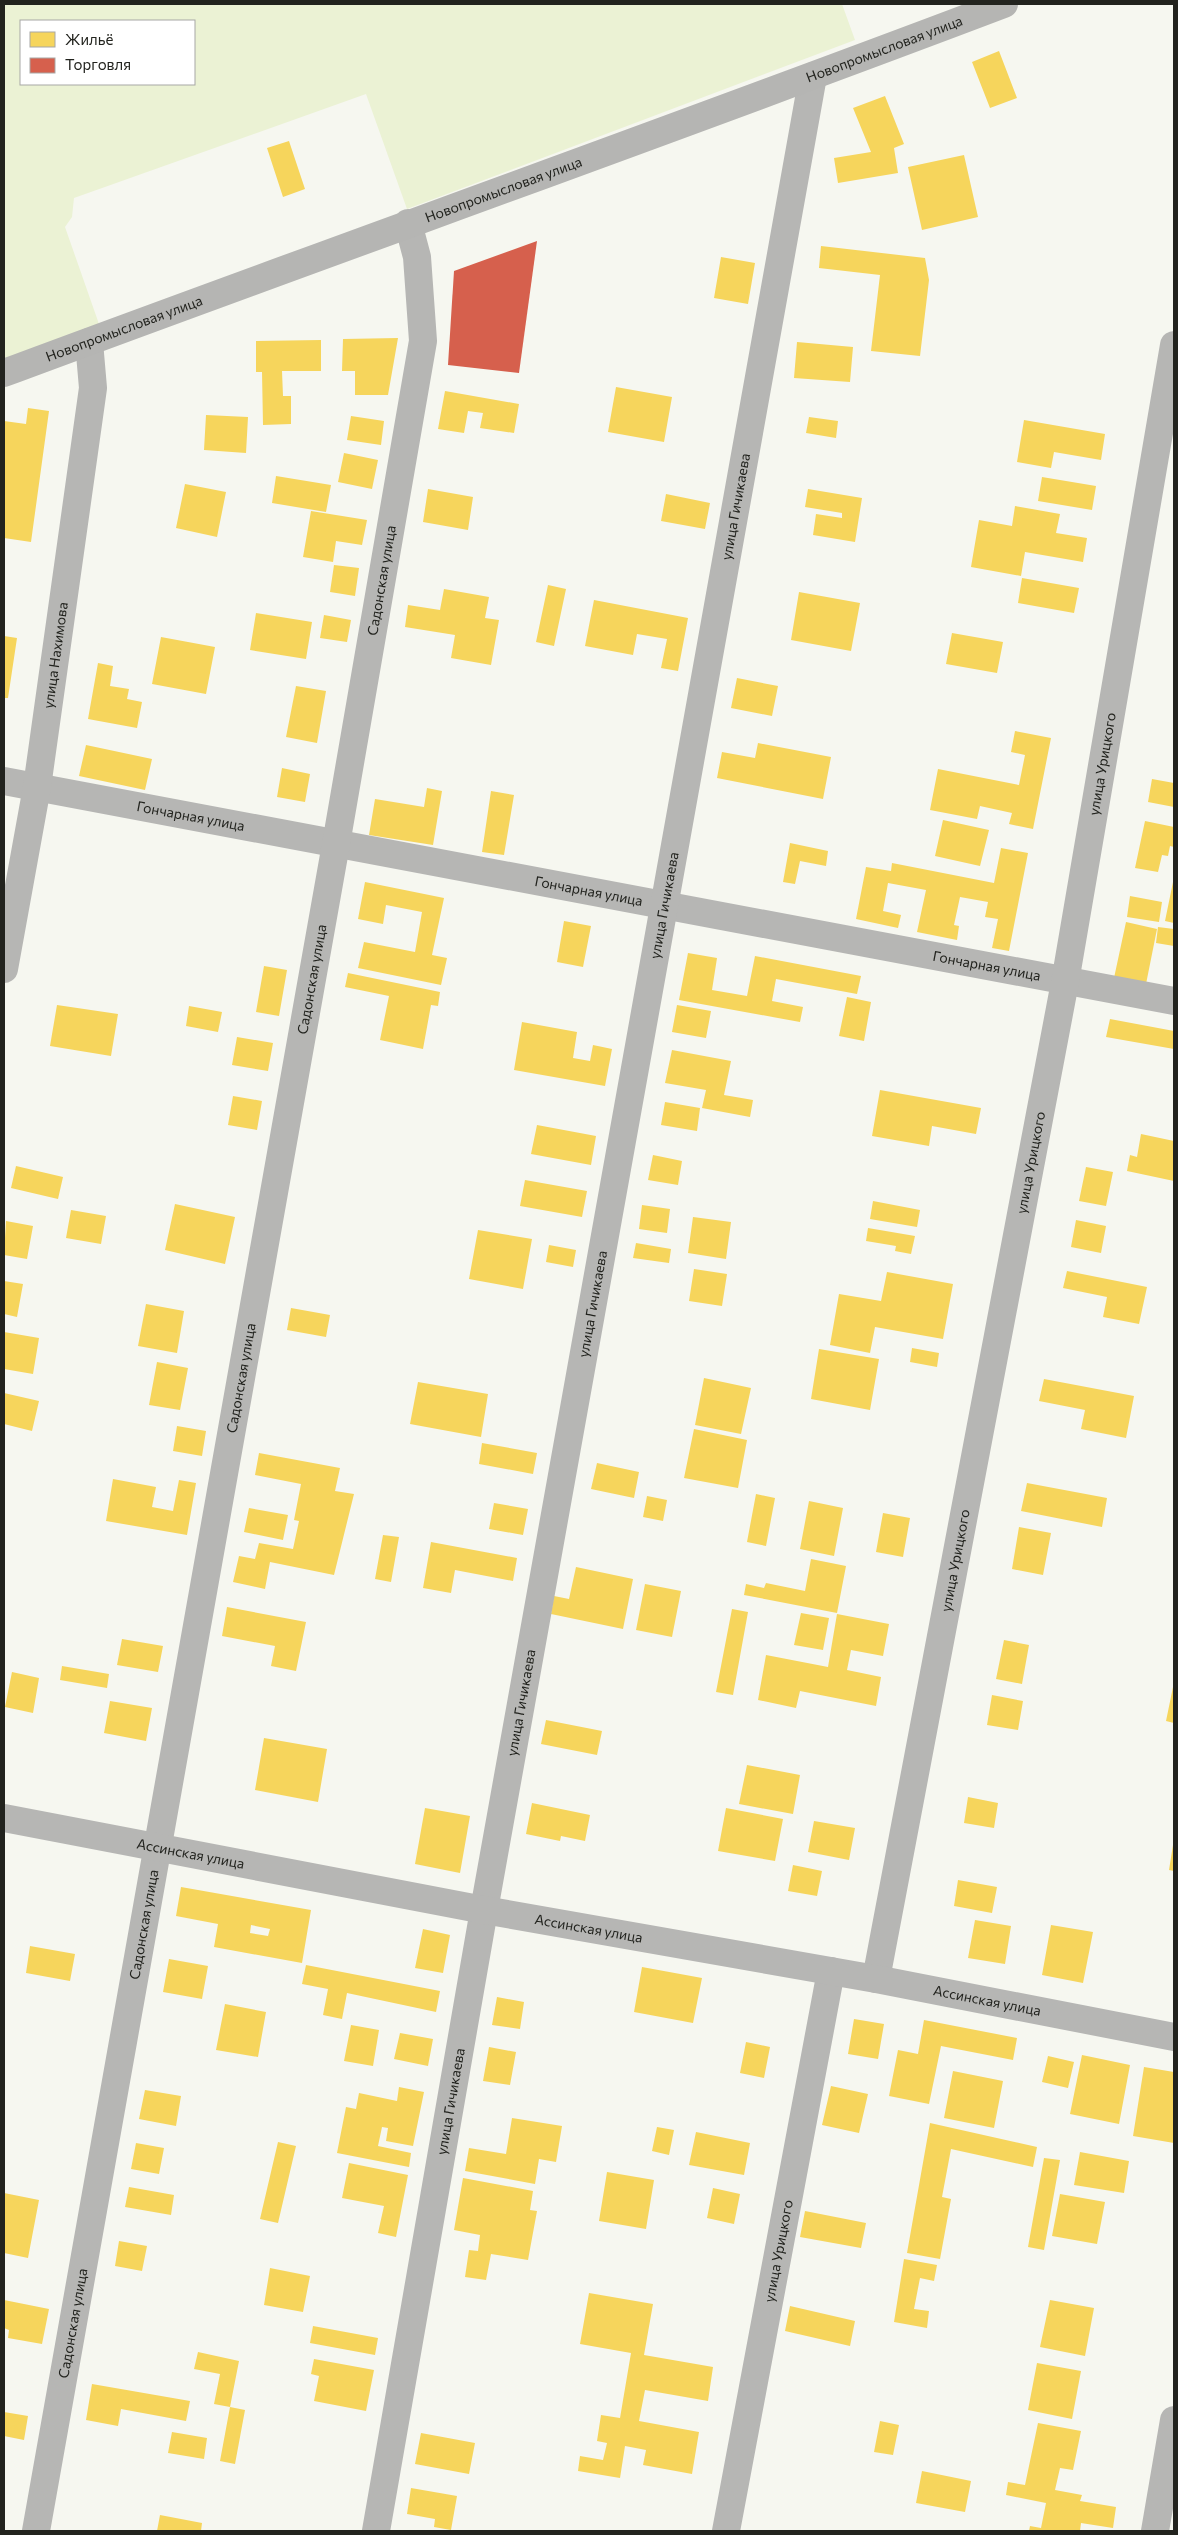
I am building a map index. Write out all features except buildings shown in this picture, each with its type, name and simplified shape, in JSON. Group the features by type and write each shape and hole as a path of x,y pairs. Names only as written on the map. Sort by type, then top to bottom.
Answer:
{"main road":[{"name":"Новопромысловая улица","path":"4,374 408,223 814,76 1004,4"}],"street":[{"name":"улица Гичикаева","path":"376,2531 484,1910 814,76"},
{"name":"Садонская улица","path":"36,2531 156,1846 336,844 423,341 417,256 408,223"},
{"name":"улица Нахимова","path":"4,969 37,788 93,388 89,342"},
{"name":"улица Урицкого","path":"876,1979 1065,982 1174,345"},
{"name":"Гончарная улица","path":"4,781 1174,1001"},
{"name":"Ассинская улица","path":"4,1818 484,1910 876,1979 1174,2037"},
{"name":"улица Урицкого","path":"726,2531 831,1971"},
{"path":"1155,2531 1174,2420"}],"green space":[{"path":"4,4 842,4 855,40 407,209 366,94 74,198 72,217 65,227 99,324 4,359"}]}
